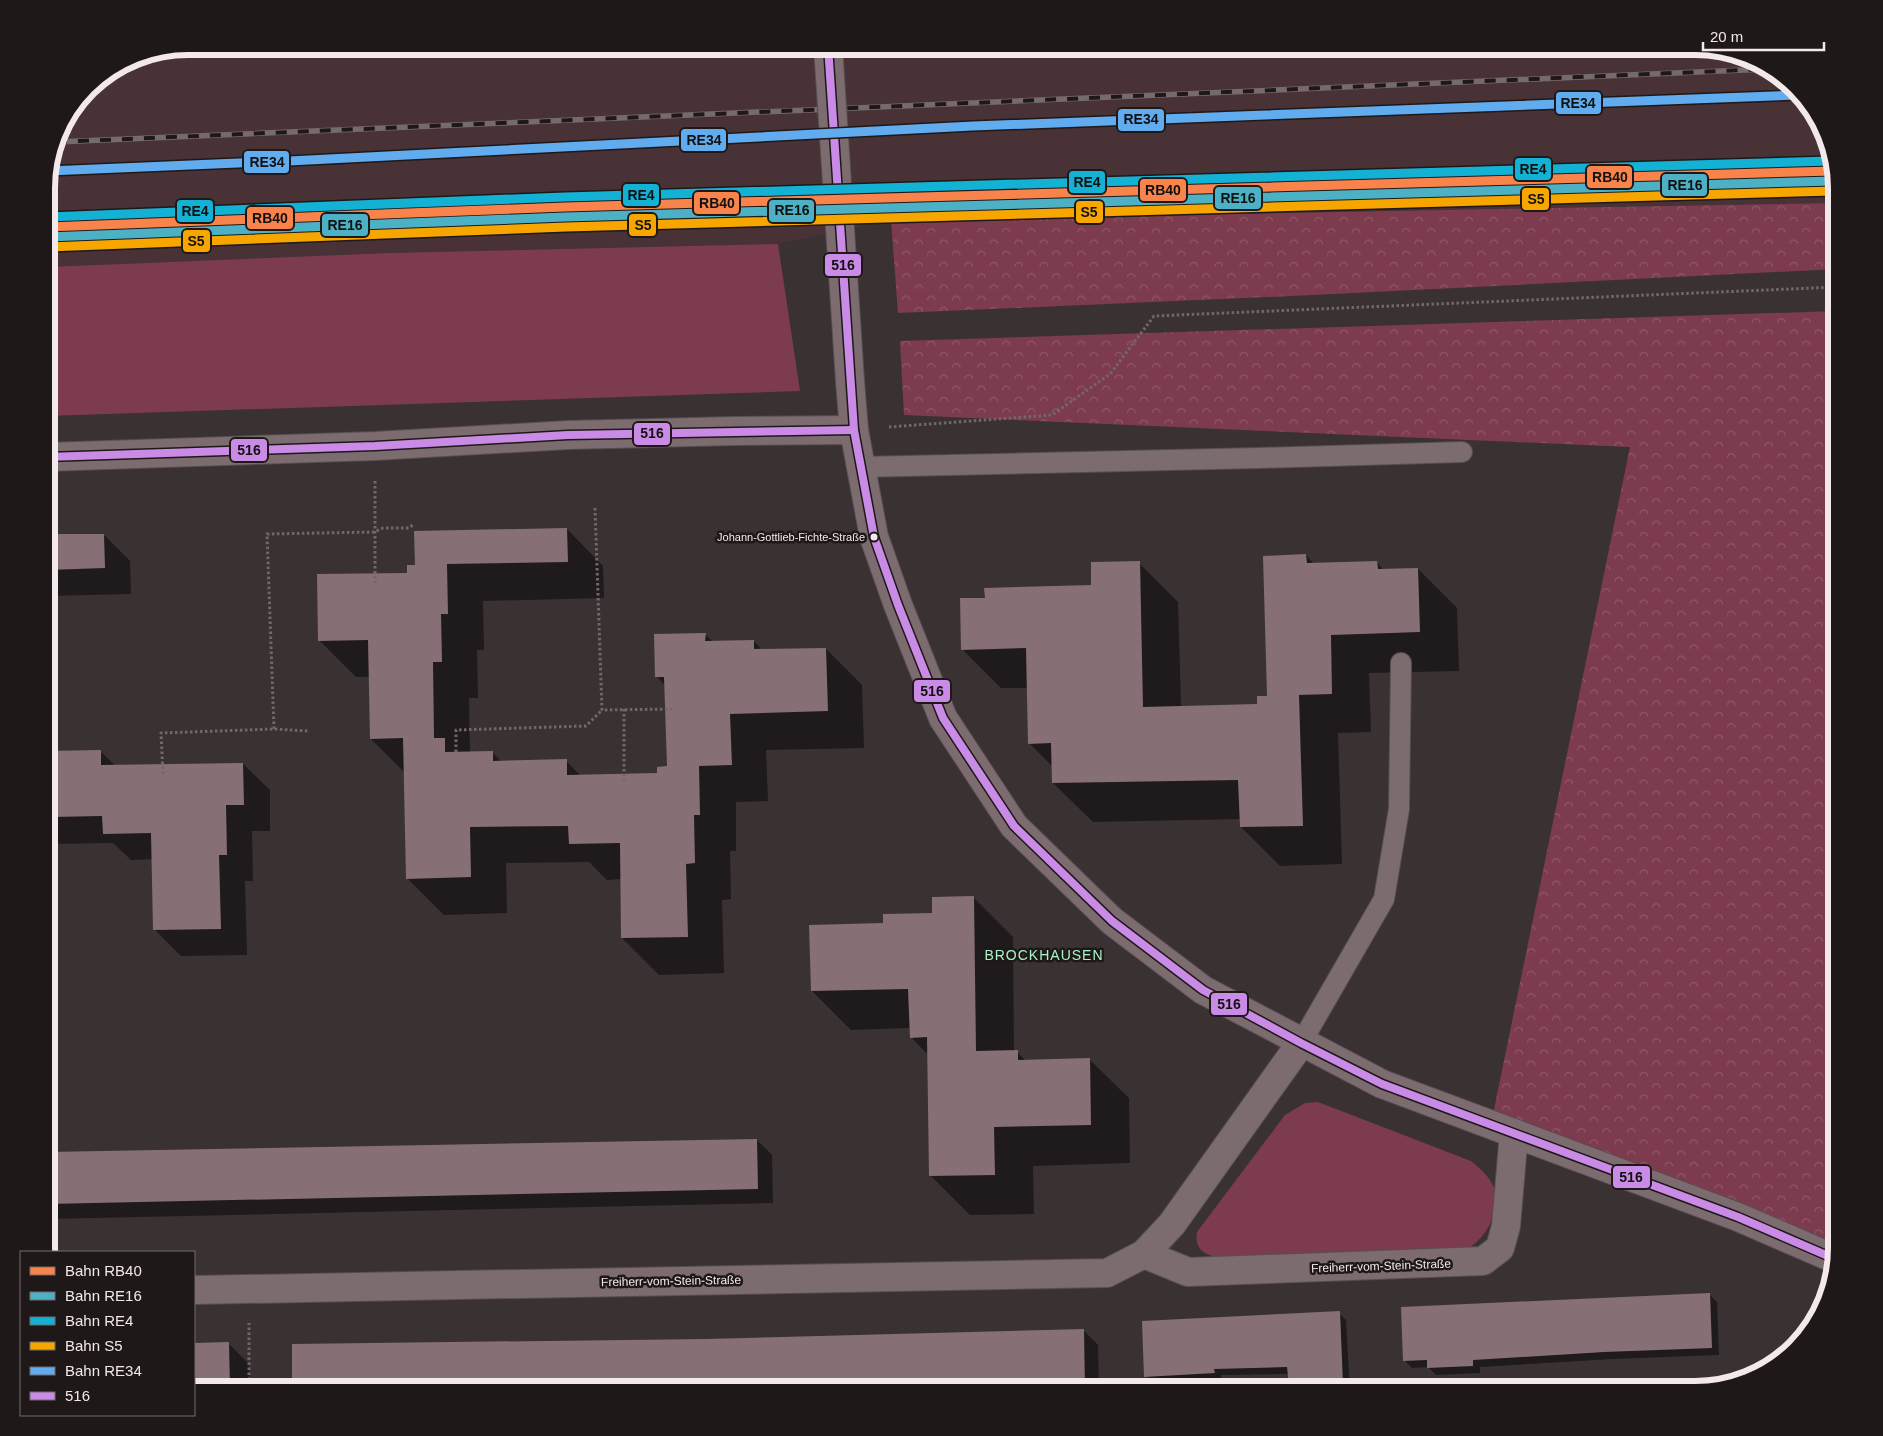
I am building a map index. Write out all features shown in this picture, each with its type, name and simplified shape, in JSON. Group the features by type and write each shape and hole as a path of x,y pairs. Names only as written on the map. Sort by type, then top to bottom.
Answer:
{"street":[{"path":"829,55 854,430 874,536 898,605 943,718 1014,826 1112,921 1203,990 1301,1043 1382,1084 1738,1218 1828,1256"},
{"path":"55,457 376,446 568,435 854,430"},
{"name":"Freiherr-vom-Stein-Straße","path":"195,1290 1108,1273 1144,1254 1172,1224 1301,1043"},
{"name":"Freiherr-vom-Stein-Straße","path":"1144,1254 1188,1272 1483,1261 1500,1248 1506,1226 1514,1133"}],"lane":[{"path":"861,467 1462,452"},
{"path":"1301,1043 1384,899 1399,809 1401,663"}],"path":[{"path":"854,430 1052,415 1110,374 1154,316 1828,287"},
{"path":"375,583 376,446"},
{"path":"595,508 602,710"},
{"path":"274,729 267,534 374,532 384,528 409,528 414,524"},
{"path":"624,709 624,782"},
{"path":"456,752 456,730 586,726 602,710 672,709"},
{"path":"163,774 161,732 308,730"},
{"path":"249,1381 250,1288"}],"shaded area":[{"path":"188,55 1704,55 1738,62 1754,69 1776,82 1789,94 1806,114 1821,145 1827,170 1828,188 1828,203 891,220 778,244 389,253 55,267 55,179 65,137 82,107 107,82 145,62 170,56"}],"green space":[{"path":"1828,203 1828,269 898,313 891,220"},
{"path":"778,244 800,391 55,416 55,267 389,253"},
{"path":"1828,311 1828,1246 1491,1124 1630,447 904,415 900,341"},
{"path":"1318,1102 1471,1161 1478,1167 1490,1180 1496,1197 1494,1215 1479,1240 1465,1250 1220,1258 1202,1251 1197,1243 1197,1232 1285,1115 1305,1103"}],"building":[{"path":"567,528 568,562 447,564 448,614 441,614 442,662 433,662 434,738 445,738 445,752 493,751 493,761 567,759 567,775 657,773 657,767 667,766 664,677 655,677 654,634 706,633 705,641 754,640 754,649 826,648 828,711 730,714 732,765 699,766 700,815 694,815 695,863 686,864 688,937 621,938 620,843 569,844 568,826 470,827 471,877 406,879 403,738 370,739 368,640 318,641 317,574 407,573 407,565 415,565 414,531"},
{"path":"55,534 104,534 105,568 55,570"},
{"path":"1306,554 1307,563 1377,561 1378,569 1418,568 1420,632 1331,635 1332,694 1299,695 1303,826 1240,827 1238,780 1052,783 1051,743 1028,744 1026,648 961,650 960,598 985,598 984,588 1091,585 1091,562 1140,561 1143,707 1257,704 1257,696 1267,696 1263,556"},
{"path":"101,750 101,765 243,763 244,805 226,805 227,855 219,855 221,929 153,930 151,833 103,834 102,816 55,817 55,751"},
{"path":"974,896 976,1051 1018,1050 1018,1060 1090,1058 1091,1125 994,1127 995,1175 929,1176 927,1037 910,1038 908,989 811,991 809,925 883,923 883,914 932,913 932,897"},
{"path":"757,1139 758,1189 55,1204 55,1152"},
{"path":"1710,1293 1712,1348 1473,1360 1473,1366 1427,1368 1427,1360 1403,1361 1401,1307"},
{"path":"1340,1311 1343,1381 1288,1381 1287,1367 1214,1369 1215,1373 1144,1377 1142,1321"},
{"path":"1084,1329 1085,1381 292,1381 292,1344 706,1339"},
{"path":"229,1342 230,1381 195,1381 195,1343"}],"railway":[{"path":"64,142 1755,70"}],"rail line":[{"name":"RE34","path":"56,171 289,161 973,126 1790,95"},
{"name":"RE4","path":"55,217 565,197 1825,161"},
{"name":"RB40","path":"55,227 565,207 1827,171"},
{"name":"RE16","path":"55,237 565,217 1828,181"},
{"name":"S5","path":"55,247 566,227 1828,191"}],"transit line":[{"name":"516","path":"829,55 854,430 874,537 898,605 943,718 1014,826 1112,921 1203,990 1301,1043 1382,1084 1738,1217 1828,1256"},
{"name":"516","path":"55,457 375,446 568,435 854,430"}],"place":[{"name":"Johann-Gottlieb-Fichte-Straße","path":"874,537"}],"district":[{"name":"BROCKHAUSEN","path":"1044,955"}]}
